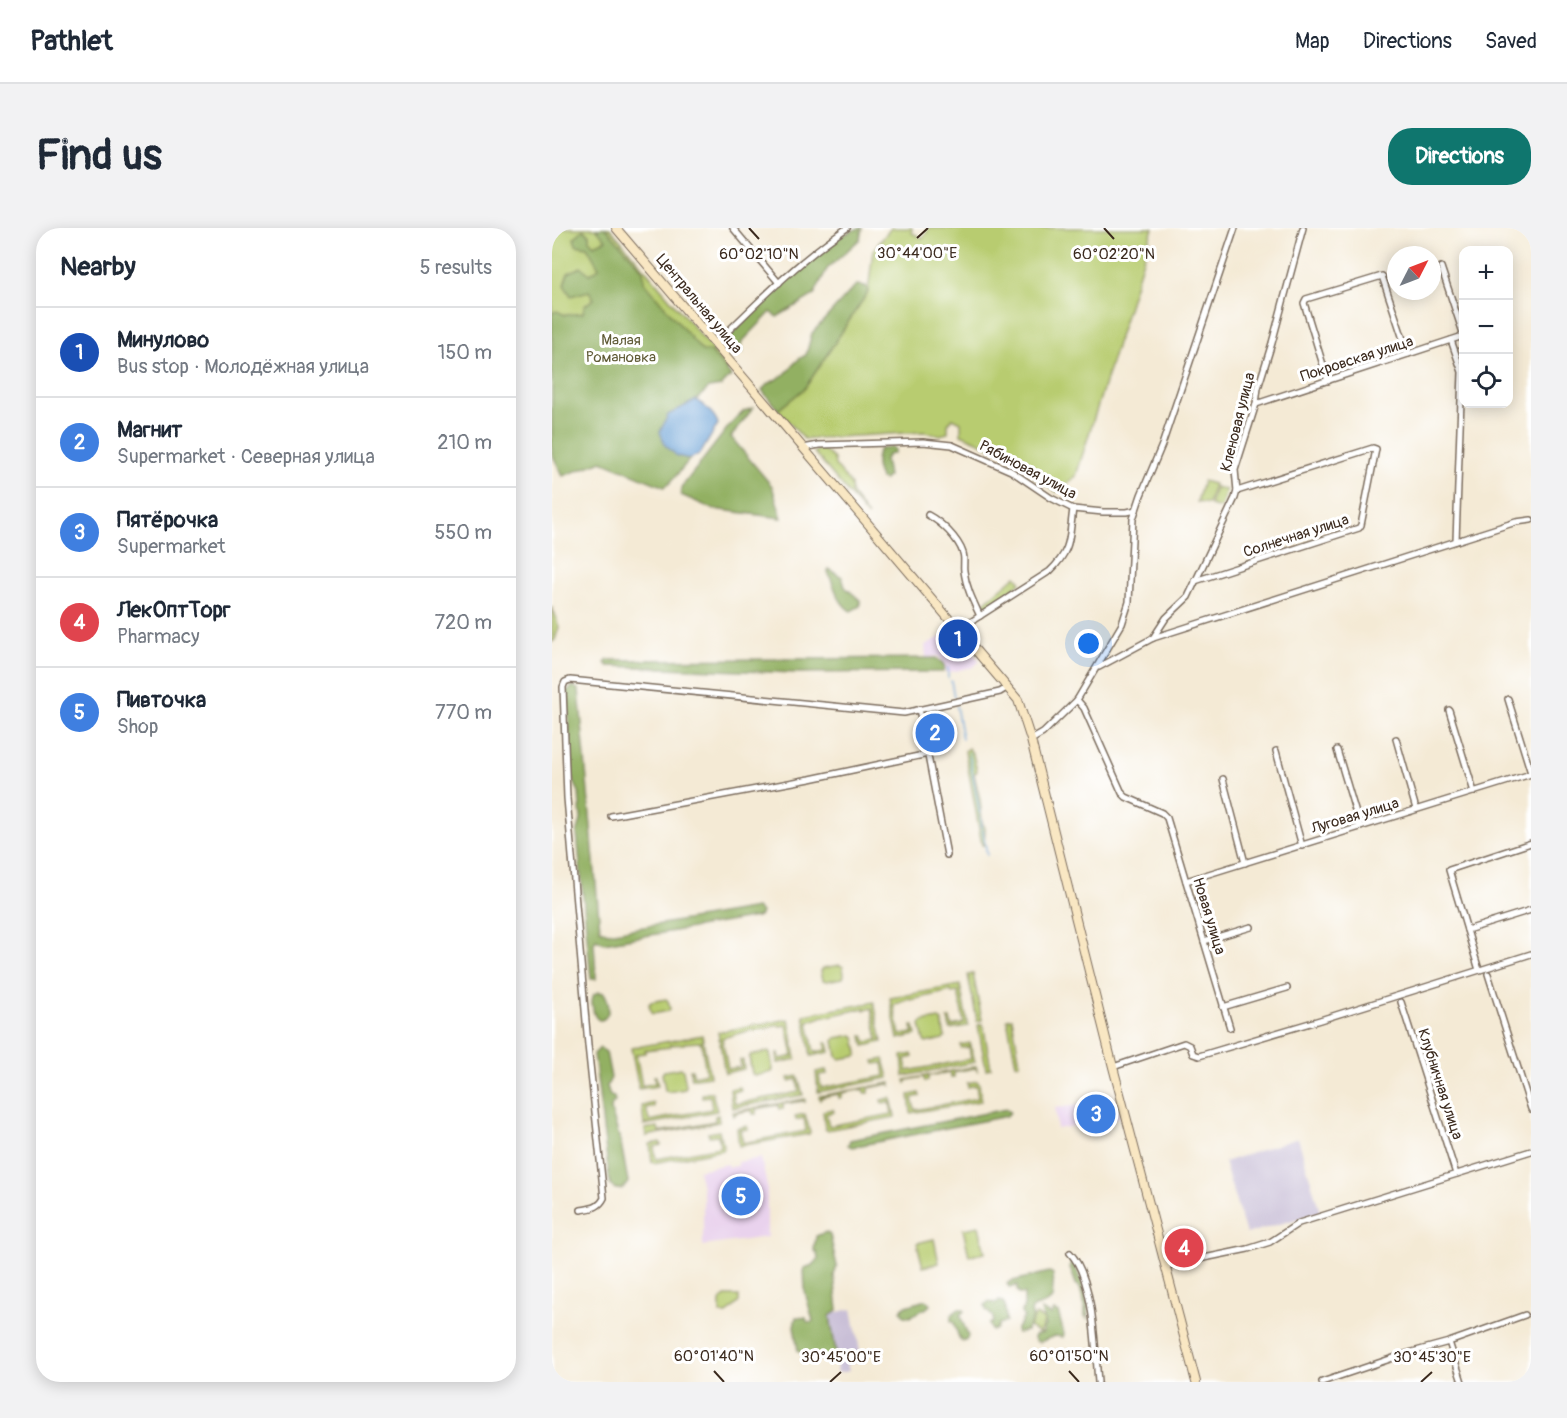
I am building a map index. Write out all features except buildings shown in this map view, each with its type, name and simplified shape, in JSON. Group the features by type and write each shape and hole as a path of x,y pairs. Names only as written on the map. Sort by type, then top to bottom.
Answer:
{"main road":[{"name":"Центральная улица","path":"616,228 1008,687 1021,708 1196,1382"}],"street":[{"path":"733,228 779,283"},
{"path":"715,344 779,283 828,241 847,228"},
{"path":"1031,740 1043,732 1077,700 1122,624 1129,602 1131,539 1136,510 1162,445 1235,228"},
{"name":"Кленовая улица","path":"1153,638 1167,618 1183,604 1237,491 1235,470 1256,404 1258,388 1303,228"},
{"path":"1441,267 1459,324"},
{"path":"1328,381 1304,303 1306,299 1382,276 1408,354"},
{"name":"Покровская улица","path":"1256,404 1459,337"},
{"path":"1451,340 1462,372 1456,541"},
{"name":"Рябиновая улица","path":"803,448 819,445 923,441 952,445 1011,471 1051,498 1073,508 1103,512 1136,510"},
{"name":"Солнечная улица","path":"1195,581 1359,528 1376,448 1237,491"},
{"path":"958,630 1050,571 1068,548 1073,508"},
{"path":"928,515 937,520 959,545 964,555 964,571 969,593 980,616"},
{"path":"1098,668 1153,638 1515,522 1531,520"},
{"path":"581,1210 597,1207 602,1204 604,1198 588,1045 567,798 563,687 565,682 570,680 904,713 999,692 1008,687"},
{"path":"1508,699 1531,774"},
{"name":"Новая улица","path":"1077,700 1084,708 1122,794 1162,813 1167,818 1230,1028"},
{"path":"920,709 947,855"},
{"path":"1449,710 1474,792"},
{"path":"1396,739 1416,809"},
{"path":"1337,750 1360,828"},
{"path":"1276,752 1302,846"},
{"path":"611,816 810,779 928,754"},
{"name":"Луговая улица","path":"1186,880 1531,774"},
{"path":"1223,779 1245,863"},
{"path":"1479,970 1449,870 1531,843"},
{"path":"1467,930 1531,910"},
{"path":"1204,941 1251,927"},
{"path":"1113,1066 1184,1043 1190,1046 1193,1054 1199,1056 1531,954"},
{"path":"1488,974 1531,1109"},
{"path":"1223,1007 1287,988"},
{"name":"Клубничная улица","path":"1401,1002 1456,1174"},
{"path":"1165,1266 1248,1249 1270,1242 1299,1223 1531,1151"},
{"path":"1070,1253 1077,1260 1082,1272 1091,1310 1098,1382"},
{"path":"1323,1381 1449,1342 1525,1315"},
{"path":"1449,1342 1462,1382"}],"shaded area":[{"path":"951,632 980,661 973,667 946,673 944,662 938,656 926,657 925,645"},
{"path":"1116,1101 1120,1117 1057,1129 1055,1108"},
{"path":"1298,1138 1320,1212 1246,1234 1224,1162"},
{"path":"761,1158 767,1186 767,1237 703,1246 703,1192 698,1170 728,1164 729,1167 738,1166 738,1162"},
{"path":"852,1309 862,1361 847,1364 849,1371 838,1373 827,1314"}],"green space":[{"name":"Малая Романовка","path":"552,228 610,228 729,369 704,390 552,447"},
{"name":"Малая Романовка","path":"596,228 606,228 643,270 644,282 702,351 710,351 731,376 721,386 709,388 696,400 668,415 677,456 690,459 664,487 602,461 563,476 552,454 552,313 557,311 565,315 583,313 584,306 594,299 589,291 571,296 564,285 568,273 581,267 590,274 599,268 587,247 576,245 574,238 583,230 589,234 589,240 594,245 606,240"},
{"path":"862,228 860,239 827,269 814,295 777,317 771,312 741,343 743,352 736,355 727,345 728,338 755,310 830,243"},
{"path":"891,228 912,228 912,233 923,238 929,228 1153,228 1076,476 1057,492 1033,477 1032,465 961,434 961,422 953,418 948,424 948,433 940,435 924,432 804,439 778,410 805,388 868,292 873,250"},
{"path":"856,285 866,286 868,292 805,388 778,410 762,390 806,355 812,333"},
{"path":"753,408 731,437 772,486 782,518 713,509 681,495 681,488 729,426 744,411"},
{"path":"892,447 895,450 894,453 885,459 888,476 885,480 881,479 876,468 877,456 880,449"},
{"path":"820,449 834,459 835,465 851,485 851,493 868,517 814,452"},
{"path":"1203,481 1214,484 1208,504 1197,502"},
{"path":"1215,487 1226,490 1221,508 1210,505"},
{"path":"829,569 842,577 845,587 860,600 860,606 851,611 843,604 828,572"},
{"path":"1016,576 1021,582 987,609 983,604"},
{"path":"552,607 559,627 555,640 552,642"},
{"path":"936,658 943,663 945,668 943,672 796,673 608,666 605,663 608,660"},
{"path":"573,686 579,690 600,929 608,933 756,908 761,912 760,915 604,943 596,939 594,943 596,979 591,979 577,833 581,820 579,792 572,778 567,691"},
{"path":"968,748 973,754 977,771 974,774 985,828 984,845 982,845 965,751"},
{"path":"840,965 843,967 843,978 823,980 821,971 823,968"},
{"path":"973,974 982,1020 977,1021 968,975"},
{"path":"960,985 968,1026 950,1029 948,1019 952,1026 964,1023 958,992 952,993 951,991 910,999 894,1005 900,1035 913,1033 912,1026 914,1026 916,1035 898,1039 890,998"},
{"path":"604,993 609,1008 605,1018 601,1020 595,1016 592,1003 594,994"},
{"path":"666,999 670,1009 668,1011 651,1013 649,1004 651,1002"},
{"path":"874,1002 882,1042 864,1046 862,1036 866,1042 878,1040 872,1008 824,1016 808,1022 814,1052 827,1050 825,1043 828,1043 830,1052 811,1056 804,1015"},
{"path":"1012,1018 1020,1063 1016,1064 1007,1019"},
{"path":"789,1019 796,1059 778,1063 777,1053 780,1059 793,1056 787,1025 752,1030 722,1038 728,1069 741,1067 740,1060 743,1060 744,1069 725,1073 718,1032"},
{"path":"939,1019 942,1021 945,1037 926,1043 920,1025 922,1022"},
{"path":"983,1024 991,1068 986,1069 978,1025"},
{"path":"702,1035 710,1076 692,1079 690,1069 694,1076 706,1073 701,1042 670,1045 670,1047 645,1050 645,1053 636,1054 642,1086 655,1083 654,1076 656,1076 658,1086 639,1089 631,1048"},
{"path":"853,1035 857,1056 840,1059 837,1057 834,1041 836,1038"},
{"path":"970,1043 975,1062 904,1076 902,1056 912,1054 913,1057 905,1059 907,1071 971,1059 969,1047 961,1048 960,1045"},
{"path":"600,1048 606,1052 611,1078 607,1086 615,1102 611,1110 621,1143 628,1182 620,1189 615,1189 610,1185 594,1054"},
{"path":"768,1052 772,1072 755,1076 752,1074 749,1057"},
{"path":"884,1059 889,1078 818,1092 816,1072 826,1070 827,1074 819,1075 821,1088 885,1076 883,1063 875,1064 874,1061"},
{"path":"976,1066 977,1070 975,1068 954,1072 954,1077 951,1077 950,1072 928,1076 928,1081 925,1081 923,1077 908,1080 906,1083 905,1080"},
{"path":"681,1068 685,1089 668,1092 665,1090 662,1074 664,1071"},
{"path":"798,1076 803,1095 732,1108 730,1089 740,1087 741,1090 733,1092 735,1104 799,1092 797,1079 789,1081 788,1078"},
{"path":"977,1081 981,1101 911,1113 909,1095 919,1093 920,1096 912,1098 915,1110 978,1098 976,1085 968,1087 967,1083"},
{"path":"891,1083 891,1086 889,1084 869,1088 869,1093 865,1093 864,1089 842,1093 842,1098 839,1098 838,1094 822,1097 820,1100 819,1096"},
{"path":"712,1092 717,1111 644,1125 642,1106 654,1103 654,1107 646,1108 649,1121 712,1109 710,1096 702,1097 702,1094"},
{"path":"891,1098 895,1117 825,1129 823,1111 833,1109 834,1112 826,1114 829,1126 892,1114 890,1102 882,1103 881,1100"},
{"path":"805,1099 805,1102 783,1104 783,1109 779,1109 778,1105 756,1109 756,1114 753,1114 752,1110 736,1113 734,1116 733,1112"},
{"path":"1006,1109 1010,1112 1007,1116 852,1147 848,1145 850,1140"},
{"path":"805,1114 809,1134 739,1146 737,1128 747,1126 748,1129 740,1130 743,1143 806,1131 804,1118 796,1120 795,1116"},
{"path":"718,1115 719,1122 646,1136 645,1129 658,1127 659,1132 715,1121 715,1116"},
{"path":"719,1131 724,1148 722,1150 652,1162 650,1144 660,1142 661,1145 654,1147 656,1159 720,1147 718,1135 709,1136 708,1133"},
{"path":"979,1226 985,1253 969,1256 963,1229"},
{"path":"826,1232 830,1235 837,1266 834,1275 838,1310 830,1316 837,1359 827,1360 812,1358 798,1351 794,1326 796,1317 806,1318 810,1323 813,1321 805,1292 804,1268 813,1265 818,1260 814,1250 816,1236"},
{"path":"934,1239 939,1263 923,1267 917,1243"},
{"path":"1071,1262 1084,1289 1088,1319 1085,1316 1080,1288 1076,1284 1070,1267"},
{"path":"1052,1273 1054,1282 1053,1297 1047,1303 1033,1308 1031,1312 1033,1318 1026,1331 1017,1333 1016,1330 1024,1317 1021,1313 1024,1306 1024,1294 1019,1294 1017,1285 1010,1288 1007,1284"},
{"path":"725,1296 739,1296 739,1302 727,1314 720,1314 720,1302"},
{"path":"925,1300 930,1305 910,1317 904,1316 901,1311 903,1307"},
{"path":"999,1301 1005,1306 1006,1321 992,1331 989,1324 993,1322 993,1317 986,1310 985,1305"},
{"path":"959,1309 964,1311 960,1315 968,1336 962,1341 951,1321 951,1315"},
{"path":"1041,1310 1051,1315 1054,1311 1058,1312 1063,1337 1055,1336 1040,1342 1036,1341 1035,1335 1043,1333 1045,1325"},
{"path":"1036,1315 1045,1320 1039,1333 1029,1327"}],"water":[{"path":"696,400 706,407 718,424 701,453 690,459 677,456 665,445 660,432 668,415"}],"waterway":[{"path":"948,668 948,678"},
{"path":"951,681 954,697"},
{"path":"956,706 962,739"},
{"path":"969,753 987,855"}],"place":[{"name":"Минулово","path":"958,639"},
{"name":"Магнит","path":"935,733"},
{"name":"Пятёрочка","path":"1096,1114"},
{"name":"Пивточка","path":"741,1196"},
{"name":"ЛекОптТорг","path":"1184,1248"}]}
